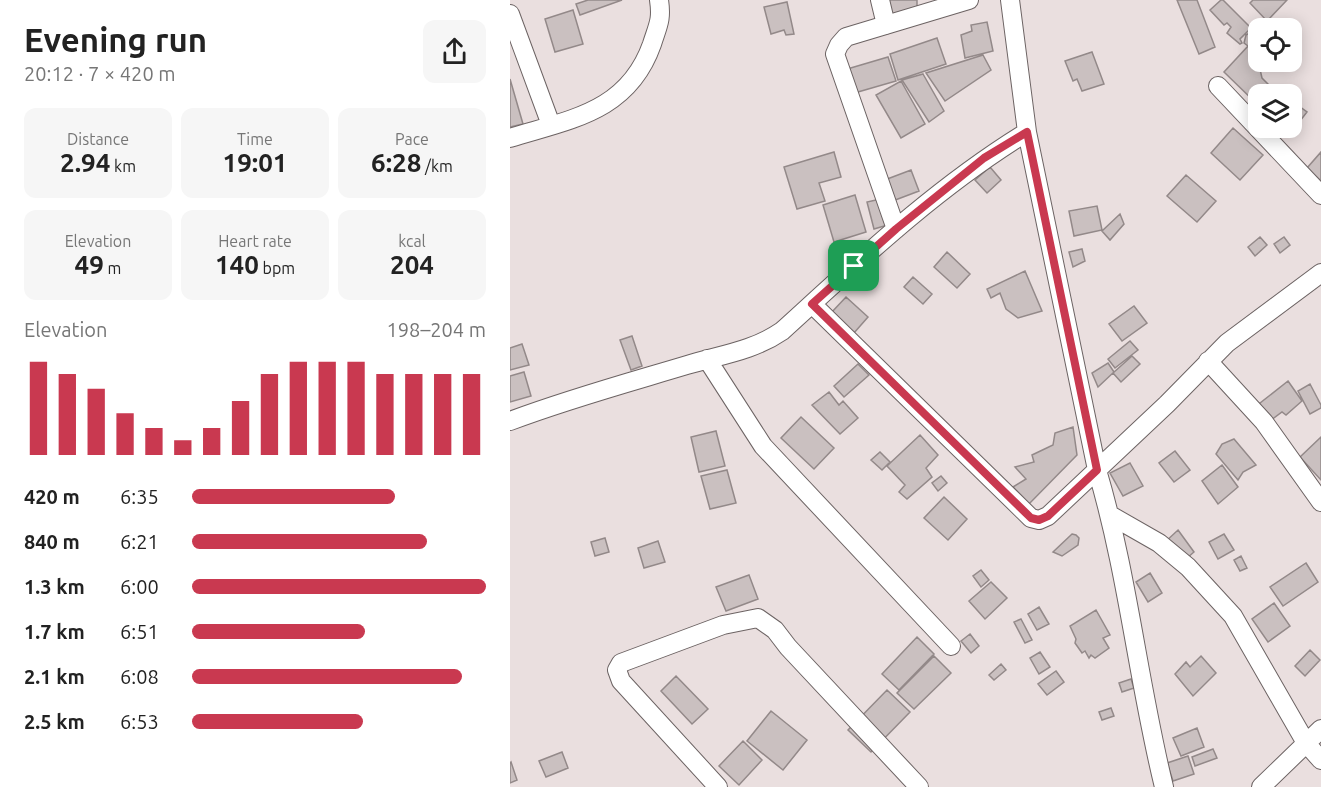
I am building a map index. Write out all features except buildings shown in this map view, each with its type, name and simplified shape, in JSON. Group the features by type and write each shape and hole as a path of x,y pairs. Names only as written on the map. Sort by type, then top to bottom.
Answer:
{"street":[{"path":"510,138 600,108 628,86 645,62 662,16 658,0"},
{"path":"880,0 886,25"},
{"path":"896,229 835,54 846,37 969,0"},
{"path":"1010,0 1027,132 1097,470 1110,515 1153,744 1164,787"},
{"path":"510,14 551,125"},
{"path":"1218,86 1321,195"},
{"path":"510,421 560,402 745,350 768,341 896,229 984,158 1027,132"},
{"path":"812,304 1031,518 1039,520 1048,516 1227,344 1320,278"},
{"path":"707,359 763,446 951,646"},
{"path":"1208,361 1264,422 1321,502"},
{"path":"1110,515 1166,549 1188,567 1233,616 1306,743 1321,760"},
{"path":"718,787 621,681 617,670 621,663 651,651 723,625 758,618 776,630 788,647 919,787"},
{"path":"1261,787 1321,729"}],"route":[{"path":"1027,132 1097,470 1048,516 1039,520 1031,518 812,304 854,266 984,158 1027,132"}]}
